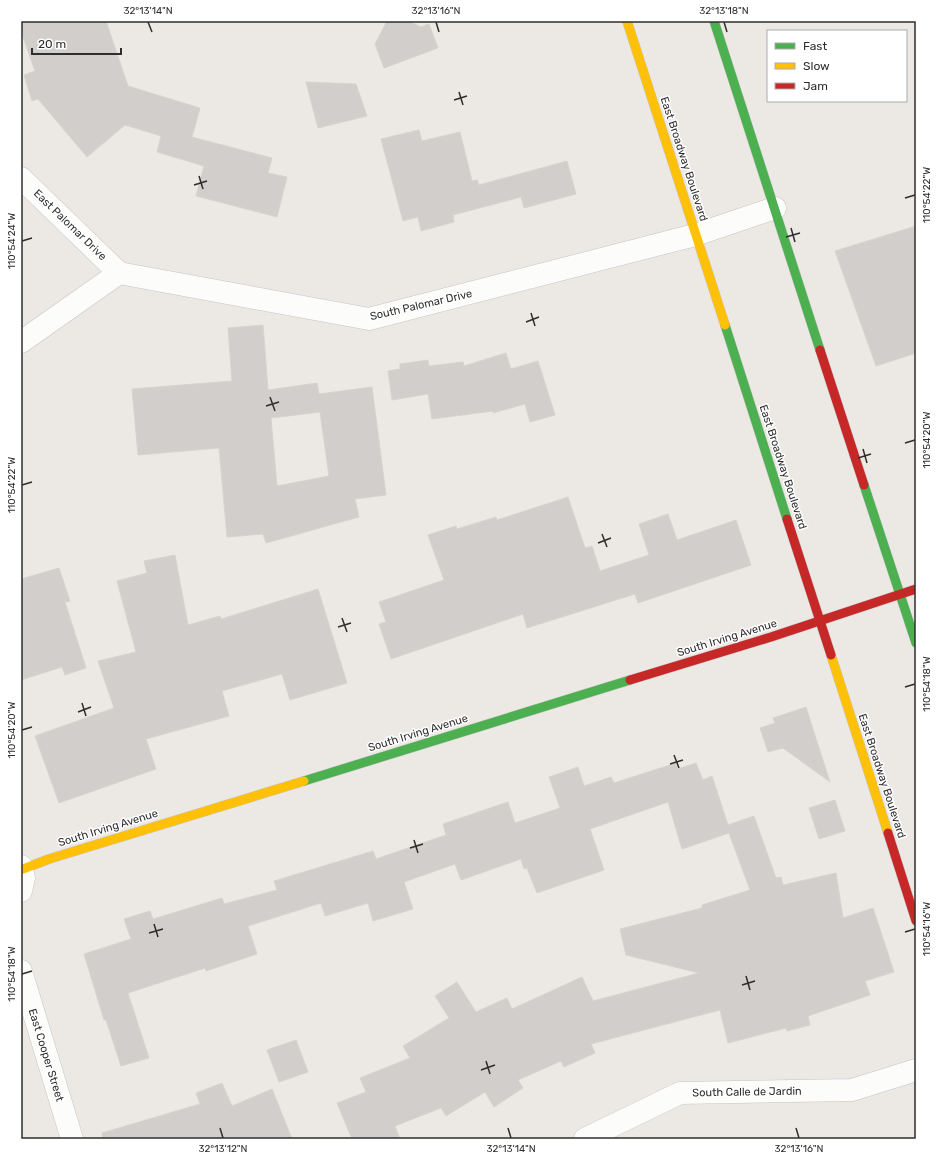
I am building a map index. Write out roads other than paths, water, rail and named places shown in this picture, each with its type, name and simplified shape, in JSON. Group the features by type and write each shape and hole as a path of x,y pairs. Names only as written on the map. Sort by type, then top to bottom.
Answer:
{"main road":[{"name":"East Broadway Boulevard","path":"627,21 916,920"},
{"path":"714,21 916,643"},
{"name":"South Irving Avenue","path":"22,868 820,621 916,589"}],"street":[{"name":"East Palomar Drive","path":"21,178 119,272"},
{"name":"South Palomar Drive","path":"119,272 369,319 695,235 775,208"},
{"path":"21,342 119,272"},
{"path":"21,891 24,878 22,868"},
{"name":"East Cooper Street","path":"21,971 72,1139"},
{"name":"South Calle de Jardin","path":"585,1139 680,1093 852,1090 916,1070"}]}
